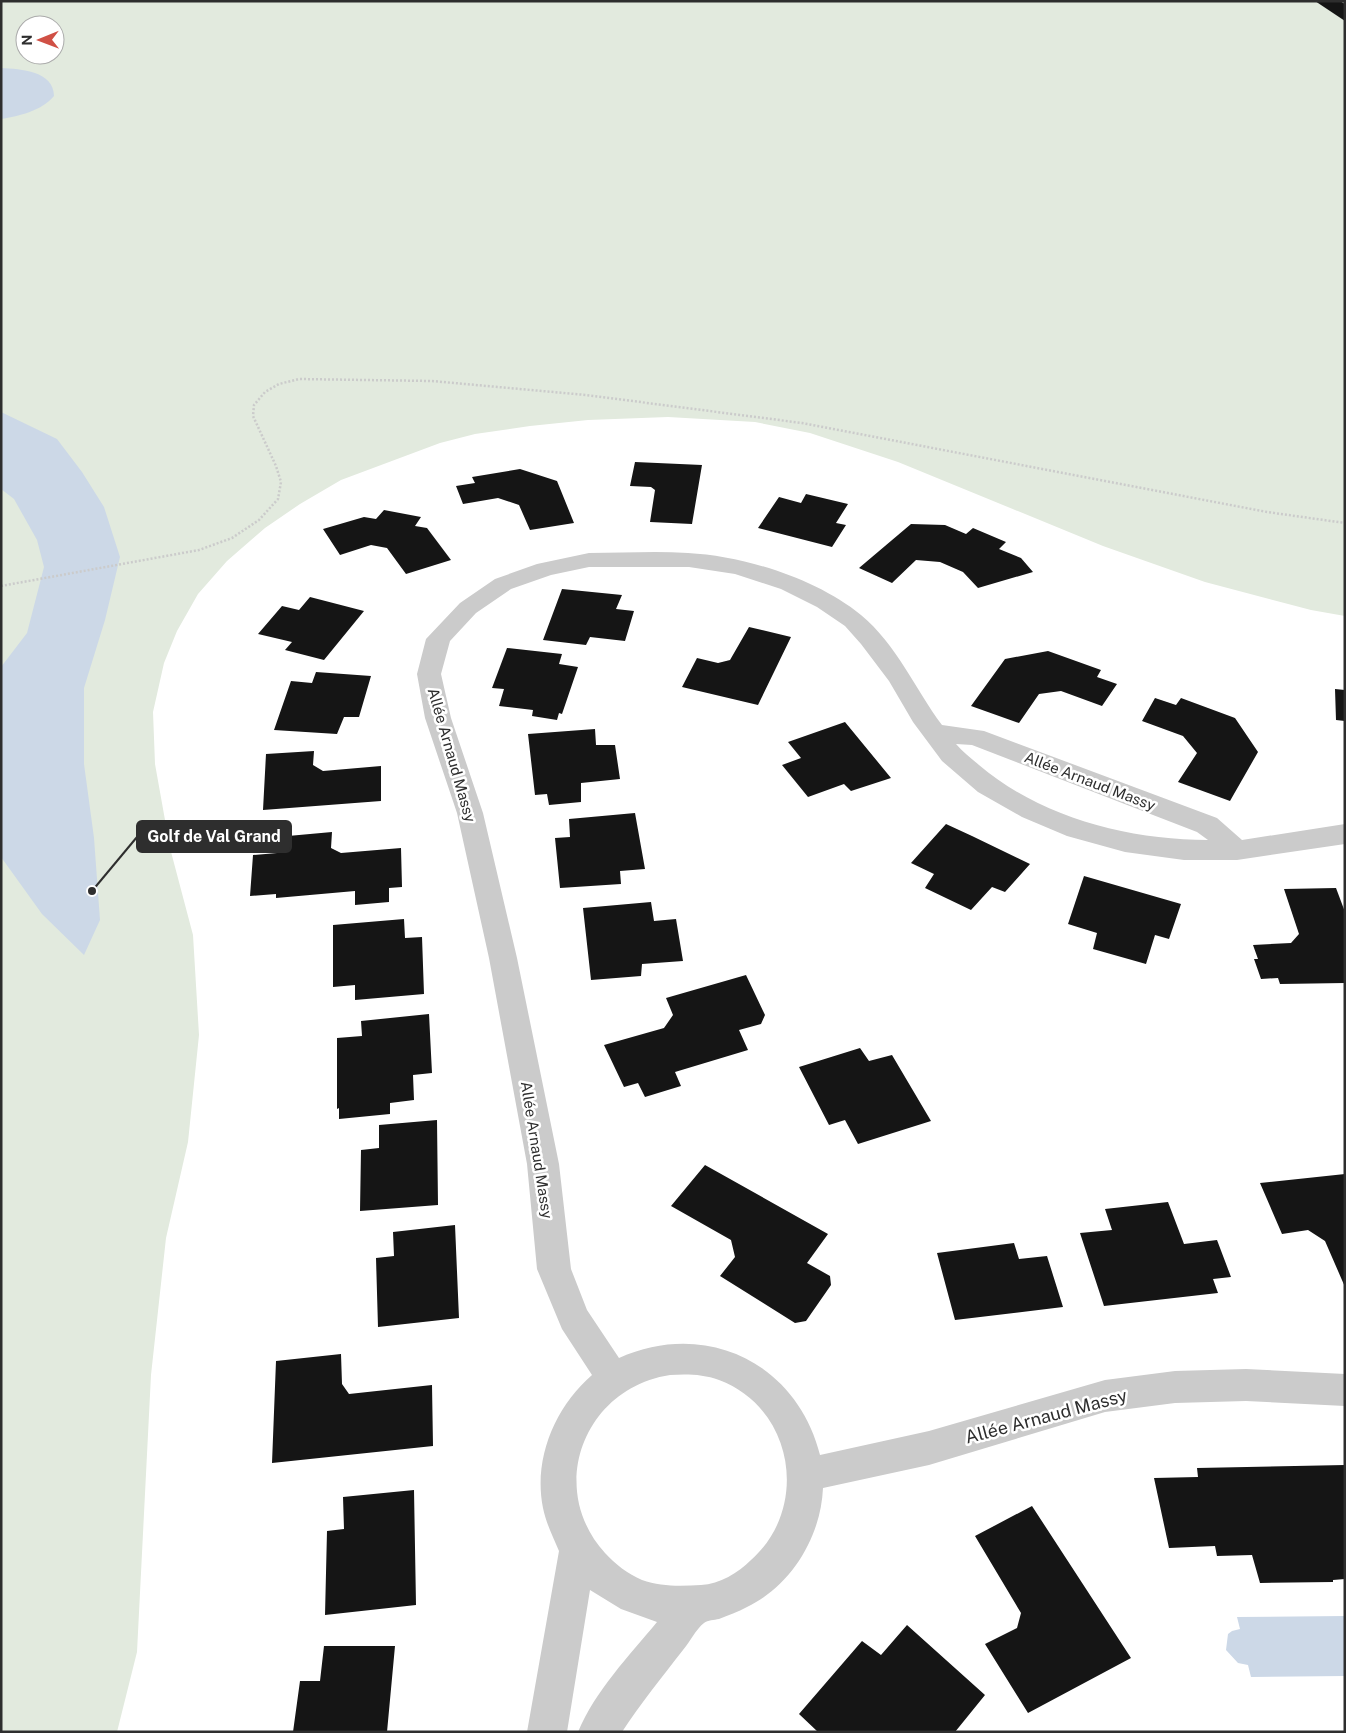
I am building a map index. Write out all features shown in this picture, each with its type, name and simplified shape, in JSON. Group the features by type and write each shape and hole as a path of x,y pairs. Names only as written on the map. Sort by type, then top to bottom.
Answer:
{"street":[{"name":"Allée Arnaud Massy","path":"614,1380 574,1318 554,1269 542,1164 503,958 470,812 438,718 429,674 438,640 468,608 502,584 545,569 589,560 689,560 739,568 790,584 825,602 853,622 870,639 899,678 934,733 952,755 987,786 1031,810 1077,829 1125,842 1184,850 1236,850 1345,834"},
{"name":"Allée Arnaud Massy","path":"934,733 975,737 1207,825 1236,850"},
{"path":"697,1362 738,1373 774,1397 798,1432 810,1474 804,1519 781,1559 743,1589 696,1603 650,1600 609,1582 578,1551 560,1515 554,1476 563,1438 584,1405 614,1380 653,1364 697,1362"},
{"name":"Allée Arnaud Massy","path":"810,1474 929,1448 1106,1396 1175,1387 1246,1385 1345,1390"},
{"path":"547,1732 578,1551"},
{"path":"598,1732 624,1692 696,1603"}],"path":[{"path":"3,585 199,550 232,538 259,520 278,499 281,482 276,466 253,416 254,405 266,392 279,384 299,379 318,378 432,381 527,389 802,423 1267,512 1345,523"}],"shaded area":[{"path":"1,1 1345,1 1345,616 1311,610 1205,582 1103,546 898,462 810,433 755,422 668,417 588,420 475,434 440,443 341,480 300,504 265,528 227,561 198,594 177,631 164,663 153,712 155,764 170,848 193,935 199,1035 188,1142 166,1238 151,1375 137,1652 117,1732 1,1732"}],"water":[{"path":"1,68 18,69 43,76 53,88 54,96 37,109 1,119"},
{"path":"1,412 57,439 82,472 104,507 120,557 105,620 84,688 84,764 94,838 100,920 84,955 42,914 1,857 1,667 27,633 44,567 37,540 14,499 1,489"},
{"path":"1345,1616 1345,1676 1251,1677 1248,1665 1238,1663 1226,1650 1228,1634 1240,1629 1237,1617"}],"building":[{"path":"1315,1 1340,1 1345,4 1345,21"},
{"path":"635,462 702,465 692,524 650,522 655,490 651,487 630,486"},
{"path":"520,469 557,481 574,523 530,530 519,505 498,498 463,504 456,486 475,483 472,477"},
{"path":"806,494 848,504 836,523 846,525 832,547 758,528 779,497 801,503"},
{"path":"384,510 421,517 415,526 427,528 451,560 406,574 387,548 371,545 340,555 323,529 364,517 376,519"},
{"path":"911,524 945,525 966,534 973,528 1006,542 999,549 1021,558 1033,572 978,588 963,572 940,562 916,560 892,583 859,568"},
{"path":"562,589 622,595 616,609 634,611 625,641 590,637 586,645 543,640"},
{"path":"310,597 364,611 324,660 285,650 292,642 258,634 282,606 299,610"},
{"path":"749,627 791,637 758,705 682,687 697,658 718,663 730,660"},
{"path":"507,648 562,654 559,664 578,667 562,714 559,713 557,720 532,716 533,710 499,706 504,689 492,688"},
{"path":"1048,651 1101,670 1097,677 1117,684 1102,706 1061,691 1039,694 1019,723 971,706 1005,659"},
{"path":"316,672 371,676 359,717 344,717 337,734 274,730 291,681 312,683"},
{"path":"1335,689 1345,690 1345,721 1336,720"},
{"path":"1155,698 1176,705 1181,698 1235,718 1258,752 1230,801 1178,782 1197,753 1183,736 1142,721"},
{"path":"845,722 891,778 851,791 844,784 808,797 782,765 801,758 788,742"},
{"path":"595,729 596,745 615,745 620,779 581,783 581,802 549,805 547,794 535,795 528,734"},
{"path":"314,751 313,765 323,771 381,766 381,801 263,810 266,754"},
{"path":"635,813 645,869 620,871 621,884 560,888 555,838 570,837 569,819"},
{"path":"946,824 1030,864 1005,892 992,887 971,910 925,888 934,874 911,863"},
{"path":"332,832 331,848 341,853 401,848 402,887 389,888 389,902 355,905 355,891 276,898 276,894 250,896 253,855 277,853 277,837"},
{"path":"1084,876 1181,904 1169,939 1155,935 1146,964 1093,949 1097,933 1068,924"},
{"path":"1336,888 1345,912 1345,983 1280,984 1278,978 1261,979 1254,959 1258,959 1253,945 1291,943 1299,934 1284,889"},
{"path":"651,902 654,921 676,919 683,961 642,964 641,976 591,980 583,908"},
{"path":"404,919 405,938 422,937 424,994 355,1000 355,985 333,987 333,925"},
{"path":"746,975 765,1015 761,1024 739,1030 748,1050 675,1072 681,1086 645,1097 638,1083 624,1087 604,1045 664,1028 673,1015 666,998"},
{"path":"429,1014 432,1073 413,1075 414,1100 390,1103 390,1114 339,1119 339,1108 337,1109 337,1038 362,1036 361,1021"},
{"path":"860,1048 869,1061 892,1055 931,1121 858,1144 845,1120 829,1125 799,1067"},
{"path":"437,1120 438,1205 360,1211 361,1150 379,1148 379,1125"},
{"path":"705,1165 828,1234 807,1263 830,1276 831,1285 806,1321 795,1323 720,1276 735,1257 731,1240 671,1206"},
{"path":"1345,1174 1345,1287 1325,1241 1308,1230 1282,1234 1260,1183"},
{"path":"1168,1202 1184,1244 1217,1240 1231,1277 1213,1279 1218,1293 1104,1306 1080,1233 1112,1230 1105,1209"},
{"path":"455,1225 459,1318 378,1327 376,1258 394,1256 393,1232"},
{"path":"1014,1243 1019,1259 1047,1256 1063,1307 955,1320 937,1253"},
{"path":"341,1354 342,1384 349,1394 432,1385 433,1446 272,1463 276,1361"},
{"path":"1345,1465 1345,1579 1333,1580 1333,1582 1260,1583 1252,1555 1217,1556 1215,1546 1169,1548 1154,1478 1198,1477 1197,1468"},
{"path":"414,1490 416,1605 325,1615 327,1531 344,1529 343,1497"},
{"path":"1032,1506 1131,1658 1028,1713 985,1644 1017,1628 1021,1613 975,1536"},
{"path":"907,1625 985,1695 955,1732 818,1732 799,1714 862,1641 881,1655"},
{"path":"324,1646 395,1646 387,1732 293,1732 300,1681 320,1681"}],"place":[{"name":"Golf de Val Grand","path":"92,891"}]}
